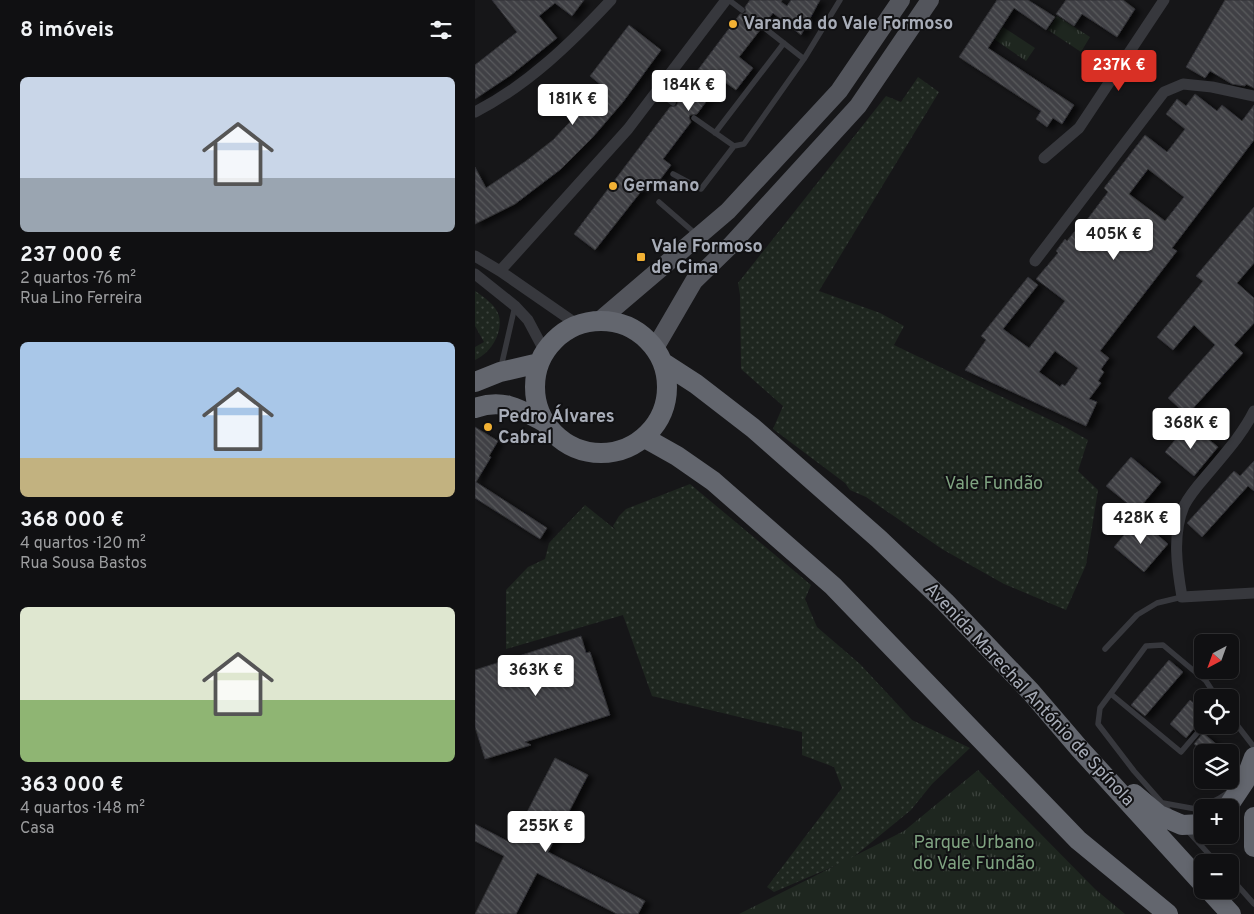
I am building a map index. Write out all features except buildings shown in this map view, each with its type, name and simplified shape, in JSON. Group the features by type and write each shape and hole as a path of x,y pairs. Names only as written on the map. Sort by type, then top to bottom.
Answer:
{"highway":[{"path":"475,408 492,404 518,407 544,422 565,443 591,454 620,452 645,438 662,416 668,388 658,355 640,334 620,324 599,321 578,325 565,332 554,341 542,358 535,383 537,404 544,422"},
{"name":"Avenida Marechal António de Spínola","path":"658,355 753,428 879,539 945,602 1031,692 1079,748 1194,874"},
{"path":"475,382 542,358"},
{"path":"645,438 677,456 713,481 833,586 1078,840 1168,914"},
{"path":"1079,748 1159,815 1182,825 1194,824"},
{"path":"1233,799 1245,781 1254,757"},
{"path":"1254,817 1254,848"},
{"path":"1217,899 1231,914"}],"main road":[{"path":"599,321 728,211 839,91 901,0"},
{"path":"658,355 694,281 729,246 857,106 930,0"}],"street":[{"path":"475,112 497,100 544,66 582,31 611,0"},
{"path":"500,270 628,129 727,0"},
{"path":"1044,158 1079,128 1164,0"},
{"path":"1035,261 1164,92 1183,84 1212,87 1254,96"},
{"path":"475,256 500,270 578,325"},
{"path":"475,274 515,306 528,320 542,358"},
{"path":"1254,411 1237,439 1198,485 1185,506 1180,521 1176,559 1182,597 1254,593"}],"lane":[{"path":"727,0 742,10"},
{"path":"673,174 701,189 734,146 744,144 804,59 840,0"},
{"path":"763,26 804,59"},
{"path":"715,133 783,43"},
{"path":"657,91 673,103"},
{"path":"694,118 734,146"},
{"path":"659,202 698,236"},
{"path":"500,372 515,306"},
{"path":"1105,649 1137,615 1157,603 1182,597"},
{"path":"1209,854 1134,771 1098,724 1101,708 1146,646 1163,645 1206,681 1211,689"},
{"path":"1111,694 1181,752 1196,734"},
{"path":"1239,729 1254,747"},
{"path":"1163,802 1197,809 1218,799 1245,781"},
{"path":"1239,887 1254,904"}],"green space":[{"path":"1057,16 1090,37 1081,52 1048,30"},
{"path":"1003,27 1035,48 1026,61 994,39"},
{"name":"Vale Fundão","path":"918,77 939,92 819,291 880,313 904,326 894,345 1065,427 1088,440 1078,471 1098,490 1086,565 1066,610 1004,584 942,549 866,497 850,490 845,483 773,429 783,406 741,369 740,295 738,283 886,96 901,102"},
{"path":"475,291 495,308 500,322 495,342 486,353 475,360 475,347 484,342 475,326"},
{"path":"690,484 811,585 805,599 817,627 860,664 912,720 970,748 932,784 911,810 851,859 774,892 767,887 842,788 834,767 802,755 802,732 652,696 623,615 506,649 506,590 528,567 545,559 549,543 585,505 616,530 613,526 626,509"},
{"name":"Parque Urbano do Vale Fundão","path":"978,770 1095,889 1125,914 739,914 904,831"}],"place":[{"name":"Varanda do Vale Formoso","path":"733,24"},
{"name":"Germano","path":"613,186"},
{"name":"Vale Formoso de Cima","path":"641,257"},
{"name":"Pedro Álvares Cabral","path":"488,427"}]}
